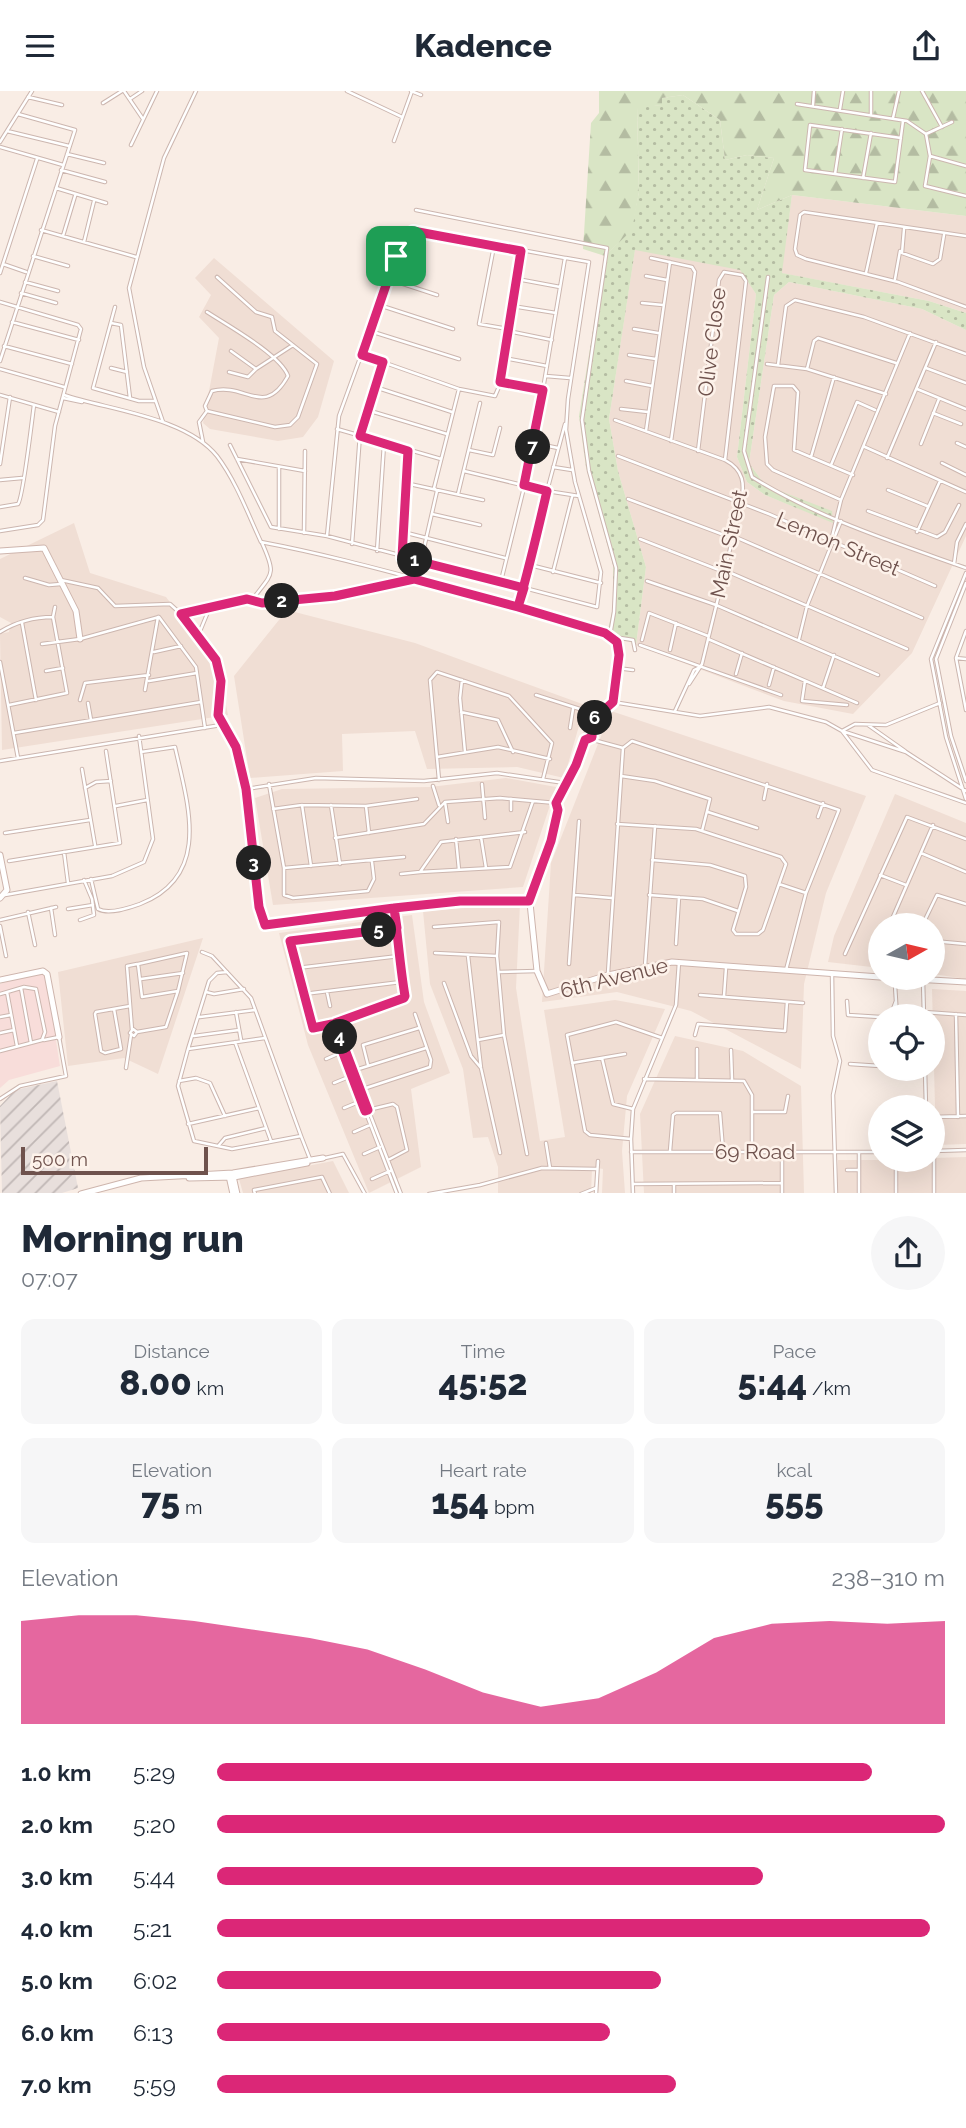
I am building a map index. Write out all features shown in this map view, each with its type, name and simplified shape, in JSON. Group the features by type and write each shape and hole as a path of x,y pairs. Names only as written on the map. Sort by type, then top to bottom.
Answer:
{"street":[{"path":"0,142 32,91"},
{"path":"103,103 123,91 144,120"},
{"path":"130,99 142,91"},
{"path":"131,145 157,91"},
{"path":"163,422 155,401 130,299 136,257 164,158 196,91"},
{"path":"347,91 402,117"},
{"path":"394,142 412,91 421,95"},
{"path":"813,106 814,91"},
{"path":"840,110 843,91"},
{"path":"871,91 871,114"},
{"path":"893,118 899,91"},
{"path":"922,91 942,127"},
{"path":"28,97 62,105"},
{"path":"797,104 893,118 926,134"},
{"path":"0,361 75,129 18,114"},
{"path":"901,138 810,125 805,170 895,182 901,138 903,121"},
{"path":"926,134 952,122"},
{"path":"835,174 842,129"},
{"path":"7,131 69,146"},
{"path":"863,178 871,133"},
{"path":"926,134 930,156 925,186 966,196"},
{"path":"0,147 63,165"},
{"path":"67,154 104,163"},
{"path":"930,156 966,166"},
{"path":"0,273 37,159"},
{"path":"61,170 105,182"},
{"path":"55,188 106,203"},
{"path":"63,236 75,194"},
{"path":"84,242 95,200"},
{"path":"416,210 607,248 582,421 589,471 616,568 611,636 619,650"},
{"path":"966,236 944,235 804,212 800,215 795,249 797,255 895,281 966,307"},
{"path":"866,273 877,223"},
{"path":"895,281 904,228"},
{"path":"41,230 136,257"},
{"path":"327,536 335,429 404,237 413,231 589,262 566,422 518,607"},
{"path":"901,248 902,253 936,264 940,259 944,235"},
{"path":"494,246 480,324 552,339"},
{"path":"362,355 493,398 498,393 521,251"},
{"path":"33,256 68,266"},
{"path":"500,581 534,443 565,258"},
{"path":"651,258 692,267 695,272 671,441"},
{"path":"646,431 670,262"},
{"path":"3,264 28,273"},
{"name":"Olive Close","path":"698,451 719,280 724,272 742,275 746,281 724,460"},
{"path":"646,276 667,280"},
{"path":"207,411 275,427 295,421 317,364 275,331 272,317 256,312 217,277"},
{"path":"768,277 744,451 752,477 783,497 966,570 931,659 946,737 965,789 966,801 873,771 842,731"},
{"path":"388,279 437,295"},
{"path":"517,279 560,288"},
{"path":"25,282 58,291"},
{"path":"21,293 56,303"},
{"path":"778,366 785,311 790,301 828,308 910,333 966,354"},
{"path":"0,302 78,325 82,329 59,412 50,458 43,520 38,525 0,531"},
{"path":"642,303 663,305"},
{"path":"379,305 453,329"},
{"path":"512,306 556,313"},
{"path":"115,307 93,388 130,398 155,401"},
{"path":"203,442 199,422 207,411 208,394 217,389 264,397 279,391 288,373 273,358 207,312"},
{"path":"12,322 79,340"},
{"path":"111,323 121,325 130,398"},
{"path":"634,329 659,334"},
{"path":"370,331 459,359"},
{"path":"799,639 807,606 839,521 841,500 910,333"},
{"path":"807,369 814,341 818,338 896,363"},
{"path":"887,458 936,342"},
{"path":"229,372 248,377 293,345"},
{"path":"4,346 72,364"},
{"path":"231,351 257,369"},
{"path":"629,355 656,359"},
{"path":"504,358 547,366"},
{"path":"352,544 360,436 383,362"},
{"path":"767,365 807,369 886,394"},
{"path":"111,368 127,372"},
{"path":"925,368 966,383"},
{"path":"0,369 65,388"},
{"path":"546,376 571,378"},
{"path":"811,457 834,377"},
{"path":"626,381 652,386"},
{"path":"500,382 543,390"},
{"path":"841,500 773,470 767,464 765,437 771,392 777,384 793,386 797,390 793,447 853,475"},
{"path":"375,387 452,412"},
{"path":"421,561 437,491 434,488 460,389"},
{"path":"916,389 966,408"},
{"path":"0,395 59,412"},
{"path":"63,396 163,422 203,442 225,469 272,566 272,576 253,600"},
{"path":"0,464 10,397"},
{"path":"921,444 939,399"},
{"path":"458,494 480,403"},
{"path":"831,465 857,403 874,410"},
{"path":"0,507 21,501 34,405"},
{"path":"621,409 649,412"},
{"path":"367,410 447,434"},
{"path":"933,413 961,424"},
{"name":"Main Street","path":"615,420 735,465 743,479 741,504 700,667 694,670 675,711"},
{"path":"230,445 268,525 327,536 594,608 599,604 601,572 572,470 566,422"},
{"path":"469,450 493,455 500,428"},
{"path":"335,429 441,459"},
{"path":"534,443 558,448"},
{"path":"957,443 966,447"},
{"path":"377,551 384,444"},
{"path":"865,447 965,492 966,485"},
{"path":"304,533 305,451"},
{"path":"402,557 408,451"},
{"name":"Lemon Street","path":"618,456 741,504 935,586"},
{"path":"237,459 305,471"},
{"path":"942,463 966,474"},
{"path":"279,467 279,529"},
{"path":"553,467 572,470"},
{"path":"464,471 547,491 579,495"},
{"path":"0,480 22,478"},
{"path":"917,532 940,481"},
{"path":"405,483 484,500"},
{"path":"888,490 928,507"},
{"path":"553,572 572,496"},
{"path":"628,499 732,537 922,618"},
{"path":"868,511 932,537 941,536 959,505"},
{"path":"432,514 480,525"},
{"path":"954,564 957,542 966,524"},
{"path":"403,531 506,559"},
{"path":"640,539 724,571 907,649"},
{"path":"261,542 322,554 518,607 623,640 633,640 635,650"},
{"path":"0,551 42,547 59,582 68,590 76,611 80,639"},
{"path":"530,565 601,583"},
{"path":"25,578 49,585 59,582 98,588 115,606 170,604 181,614 216,660 221,681 218,714 221,725 236,747 246,789 259,907 265,925 460,901 529,901"},
{"path":"181,614 253,600 262,603 335,596 414,579"},
{"path":"647,581 716,605 878,675"},
{"path":"966,583 936,659 951,736 966,781"},
{"path":"9,705 65,695 67,689 53,617 55,607"},
{"path":"198,638 210,607"},
{"path":"642,639 648,613 857,703"},
{"path":"0,632 11,624 36,617 53,617"},
{"path":"42,644 80,639 118,626 158,617"},
{"path":"158,617 181,646 197,673 205,727"},
{"path":"145,690 154,652 158,617"},
{"path":"22,623 36,700"},
{"path":"670,650 676,623"},
{"path":"966,631 956,658 966,711"},
{"path":"592,737 593,720 613,702 619,650 623,640"},
{"path":"640,645 781,695"},
{"path":"154,652 181,646"},
{"path":"736,674 741,653"},
{"path":"822,688 834,655"},
{"path":"956,658 966,659"},
{"path":"0,661 18,758"},
{"path":"769,685 774,667"},
{"path":"46,671 63,668"},
{"path":"617,668 633,670"},
{"path":"439,780 430,677 437,672 515,699 552,743 543,779"},
{"path":"147,681 197,673"},
{"path":"80,700 81,689 85,683 149,675"},
{"path":"462,680 461,712 465,752"},
{"path":"806,681 802,701 847,705"},
{"path":"536,695 586,712 586,738 592,737 602,744 623,748"},
{"path":"14,733 201,702"},
{"path":"613,702 709,716 769,707 826,722 842,731 906,752"},
{"path":"88,703 91,720"},
{"path":"842,731 855,724 886,725 940,703"},
{"path":"570,727 573,709"},
{"path":"461,712 498,720 513,752"},
{"path":"0,761 139,736 221,725"},
{"path":"868,725 965,789"},
{"path":"2,897 124,873 147,859 153,843 139,736"},
{"name":"6th Avenue","path":"586,738 576,765 556,803 558,810 551,841 529,901 537,971 543,989 549,994 608,975 645,966 679,962 868,976"},
{"path":"608,975 623,748 629,741 640,742 838,808 839,813 806,893 786,969"},
{"path":"92,879 101,912 124,909 166,891 188,858 189,817 176,747 141,752"},
{"path":"438,757 498,747 550,759"},
{"path":"9,861 120,843 106,751"},
{"path":"82,769 96,846"},
{"path":"246,789 316,778 439,780 497,773 565,783"},
{"path":"621,776 655,781 709,799 702,831"},
{"path":"85,788 96,782 112,781"},
{"path":"482,783 485,818"},
{"path":"269,784 284,868 286,898 368,891 374,879 372,861"},
{"path":"764,799 767,784"},
{"path":"433,786 439,805"},
{"path":"335,838 425,824 439,805 445,802 483,798 556,803"},
{"path":"273,809 331,804 366,806 417,799"},
{"path":"511,799 511,810"},
{"path":"116,806 148,800"},
{"path":"401,874 513,865 533,801"},
{"path":"445,802 448,823"},
{"path":"818,817 823,803"},
{"path":"331,804 340,864"},
{"path":"302,805 311,866"},
{"path":"366,806 369,832"},
{"path":"708,812 757,828"},
{"path":"845,954 907,817 966,839"},
{"path":"5,833 90,820"},
{"path":"569,964 579,821"},
{"path":"617,824 702,831 783,858 786,864 761,932 734,933 748,881 745,876 710,865 652,860"},
{"path":"895,913 933,825"},
{"path":"645,966 655,826"},
{"path":"420,872 439,843 525,832"},
{"path":"481,837 486,868"},
{"path":"456,839 459,870"},
{"path":"64,852 68,884"},
{"path":"921,853 966,872"},
{"path":"0,855 7,886 2,897"},
{"path":"284,868 404,857"},
{"path":"880,874 907,885"},
{"path":"80,920 94,916 84,880"},
{"path":"779,884 806,893"},
{"path":"575,895 612,898"},
{"path":"649,895 703,899 738,911"},
{"path":"928,913 937,895 966,904"},
{"path":"676,944 679,897"},
{"path":"68,909 93,905"},
{"path":"0,920 56,907"},
{"path":"51,908 55,935"},
{"path":"394,908 397,928 403,982 403,999 313,1028 291,940 397,928"},
{"path":"28,912 35,945"},
{"path":"434,927 499,922 497,956 504,1035 527,1154"},
{"path":"0,926 6,956"},
{"path":"945,942 966,944"},
{"path":"202,951 212,956 244,989 255,1010 311,1160"},
{"path":"126,1068 134,1031 127,966 187,953 166,1027 134,1031"},
{"path":"435,953 497,956"},
{"path":"297,968 400,956"},
{"path":"468,956 481,1068 500,1153"},
{"path":"633,1193 633,1109 676,1005 679,962"},
{"path":"138,964 142,997 178,991"},
{"path":"724,996 726,965"},
{"path":"0,980 39,971 47,974 66,1076 20,1086 0,1099"},
{"path":"499,972 537,971"},
{"path":"227,972 213,977 205,992 179,1081 194,1141 232,1149 301,1136"},
{"path":"140,979 183,973"},
{"path":"832,974 833,1036 839,1061 832,1095 835,1193"},
{"path":"945,981 966,982"},
{"path":"304,994 403,982"},
{"path":"444,983 471,1056 476,1066 481,1068"},
{"path":"0,994 33,987 38,992 46,1032 42,1040"},
{"path":"21,988 31,1043"},
{"path":"205,992 214,994 244,989"},
{"path":"895,991 896,1004"},
{"path":"7,992 17,1046"},
{"path":"327,992 330,1006"},
{"path":"700,995 803,1003"},
{"path":"847,1000 848,1015 868,1016"},
{"path":"695,1035 698,1024 785,1031 788,1002"},
{"path":"114,1009 121,1049 106,1053 102,1051 95,1014 114,1009 130,1006"},
{"path":"198,1017 255,1010"},
{"path":"236,1012 241,1041"},
{"path":"358,1091 430,1067 415,1014"},
{"path":"945,1014 966,1015"},
{"path":"956,1014 958,1117"},
{"path":"0,1017 11,1015"},
{"path":"631,1139 587,1133 572,1063 569,1033 616,1022 662,1038"},
{"path":"333,1023 351,1073"},
{"path":"333,1023 366,1111"},
{"path":"368,1065 363,1045 419,1028"},
{"path":"0,1033 14,1030"},
{"path":"192,1036 239,1030"},
{"path":"478,1040 504,1035"},
{"path":"0,1051 59,1037"},
{"path":"188,1049 265,1038"},
{"path":"234,1042 271,1142"},
{"path":"334,1083 368,1065 426,1048"},
{"path":"697,1049 697,1078"},
{"path":"731,1050 732,1079"},
{"path":"326,1059 342,1052"},
{"path":"572,1063 625,1054"},
{"path":"602,1058 610,1099 618,1107 633,1109"},
{"path":"850,1064 868,1065"},
{"path":"179,1081 196,1078 210,1083 225,1116"},
{"path":"644,1079 732,1079 749,1085 753,1112 752,1151"},
{"path":"358,1091 399,1193"},
{"path":"753,1112 786,1111 788,1096"},
{"path":"344,1108 361,1101"},
{"path":"366,1111 396,1105 407,1150 387,1160"},
{"path":"188,1124 259,1108"},
{"path":"670,1151 673,1118 676,1113 719,1112 722,1117 723,1151"},
{"path":"945,1117 966,1116"},
{"path":"354,1132 372,1124"},
{"path":"372,1124 399,1193"},
{"path":"219,1145 223,1139 266,1128"},
{"path":"546,1143 550,1168"},
{"path":"364,1154 380,1147"},
{"path":"945,1151 966,1150"},
{"path":"859,1151 859,1193"},
{"name":"69 Road","path":"631,1152 868,1151"},
{"path":"782,1152 782,1193"},
{"path":"92,1193 142,1181 231,1175 343,1154 365,1193"},
{"path":"596,1193 598,1161"},
{"path":"429,1193 480,1185 550,1168 597,1168"},
{"path":"847,1170 859,1170"},
{"path":"372,1179 390,1171"},
{"path":"896,1172 896,1193"},
{"path":"934,1172 934,1193"},
{"path":"81,1193 141,1178 231,1175"},
{"path":"231,1175 235,1193"},
{"path":"255,1193 254,1190 322,1177 330,1193"},
{"path":"632,1184 782,1183"},
{"path":"674,1184 674,1193"},
{"path":"581,1193 596,1188"}],"shaded area":[{"path":"792,195 966,216 966,313 929,301 781,273"},
{"path":"635,249 740,269 756,294 737,457 747,482 765,495 832,522 765,485 749,463 774,295 789,282 922,309 966,330 966,536 912,653 853,714 784,701 636,645 646,567 618,471 609,419"},
{"path":"214,258 334,361 318,417 303,437 278,441 210,429 203,423 219,338 199,317 211,295 195,278"},
{"path":"74,523 90,573 166,597 218,665 228,715 2,750 0,634 9,632 11,623 0,617 0,559"},
{"path":"287,610 415,643 585,705 564,778 517,767 427,769 415,731 342,734 343,771 250,778 234,676"},
{"path":"611,711 866,796 826,893 804,984 801,1069 691,1011 617,992 542,1002 551,863"},
{"path":"506,778 556,787 523,887 273,905 255,798 282,789 430,787"},
{"path":"895,794 966,823 966,979 945,976 945,913 868,913 868,967 828,962 834,936"},
{"path":"520,904 516,988 540,1141 565,1137 544,1010 615,1000 665,1009 627,1096 622,1151 625,1193 602,1193 603,1169 598,1168 592,1169 591,1193 498,1193 498,1167 488,1137 473,1138 463,1069 430,984 423,911"},
{"path":"412,915 424,1002 450,1073 411,1089 421,1167 369,1193 308,1045 279,933"},
{"path":"203,938 158,1074 124,1058 68,1066 58,972"},
{"path":"45,971 60,1066 9,1080 0,1088 0,984"},
{"path":"932,991 966,991 966,1144 945,1145 945,1095 935,1095 934,1081 945,1081 945,1004 932,1004"},
{"path":"675,1036 743,1051 801,1086 804,1193 644,1193 640,1114"},
{"path":"57,1081 78,1188 62,1193 2,1193 0,1106 15,1090"},
{"path":"966,1157 966,1193 837,1193 838,1160 868,1160 868,1172 945,1172 945,1158"},
{"path":"333,1161 349,1193 243,1193 239,1179"}],"green space":[{"path":"599,91 966,91 966,216 792,195 757,210 774,158 747,155 725,160 720,120 683,95 662,98 662,105 637,108 639,192 632,230 605,256 583,249 591,123 599,113"},
{"path":"683,95 720,120 725,160 747,155 774,158 757,210 792,195 782,273 929,301 966,313 966,330 922,309 789,282 774,295 749,463 765,485 832,511 833,523 765,495 747,482 737,457 756,294 740,270 635,250 609,419 618,471 646,567 636,645 608,630 613,607 613,565 586,467 579,416 605,256 631,230 639,192 637,107 662,105 662,98"}],"route":[{"path":"396,256 362,355 383,362 360,436 408,451 402,557 524,588 518,607 414,579 375,585 335,596 262,603 247,599 181,614 216,660 221,681 218,715 221,725 236,747 246,789 259,907 265,925 394,908 397,928 405,996 404,998 335,1023 368,1110 365,1111 332,1024 313,1028 290,941 397,928 394,908 460,901 529,901 551,841 558,810 556,803 561,789 576,765 586,738 592,737 593,720 613,702 619,655 617,642 605,633 518,607 524,588 533,554 547,491 524,485 532,456 543,390 500,382 521,251 413,231 404,237 396,256"}]}
